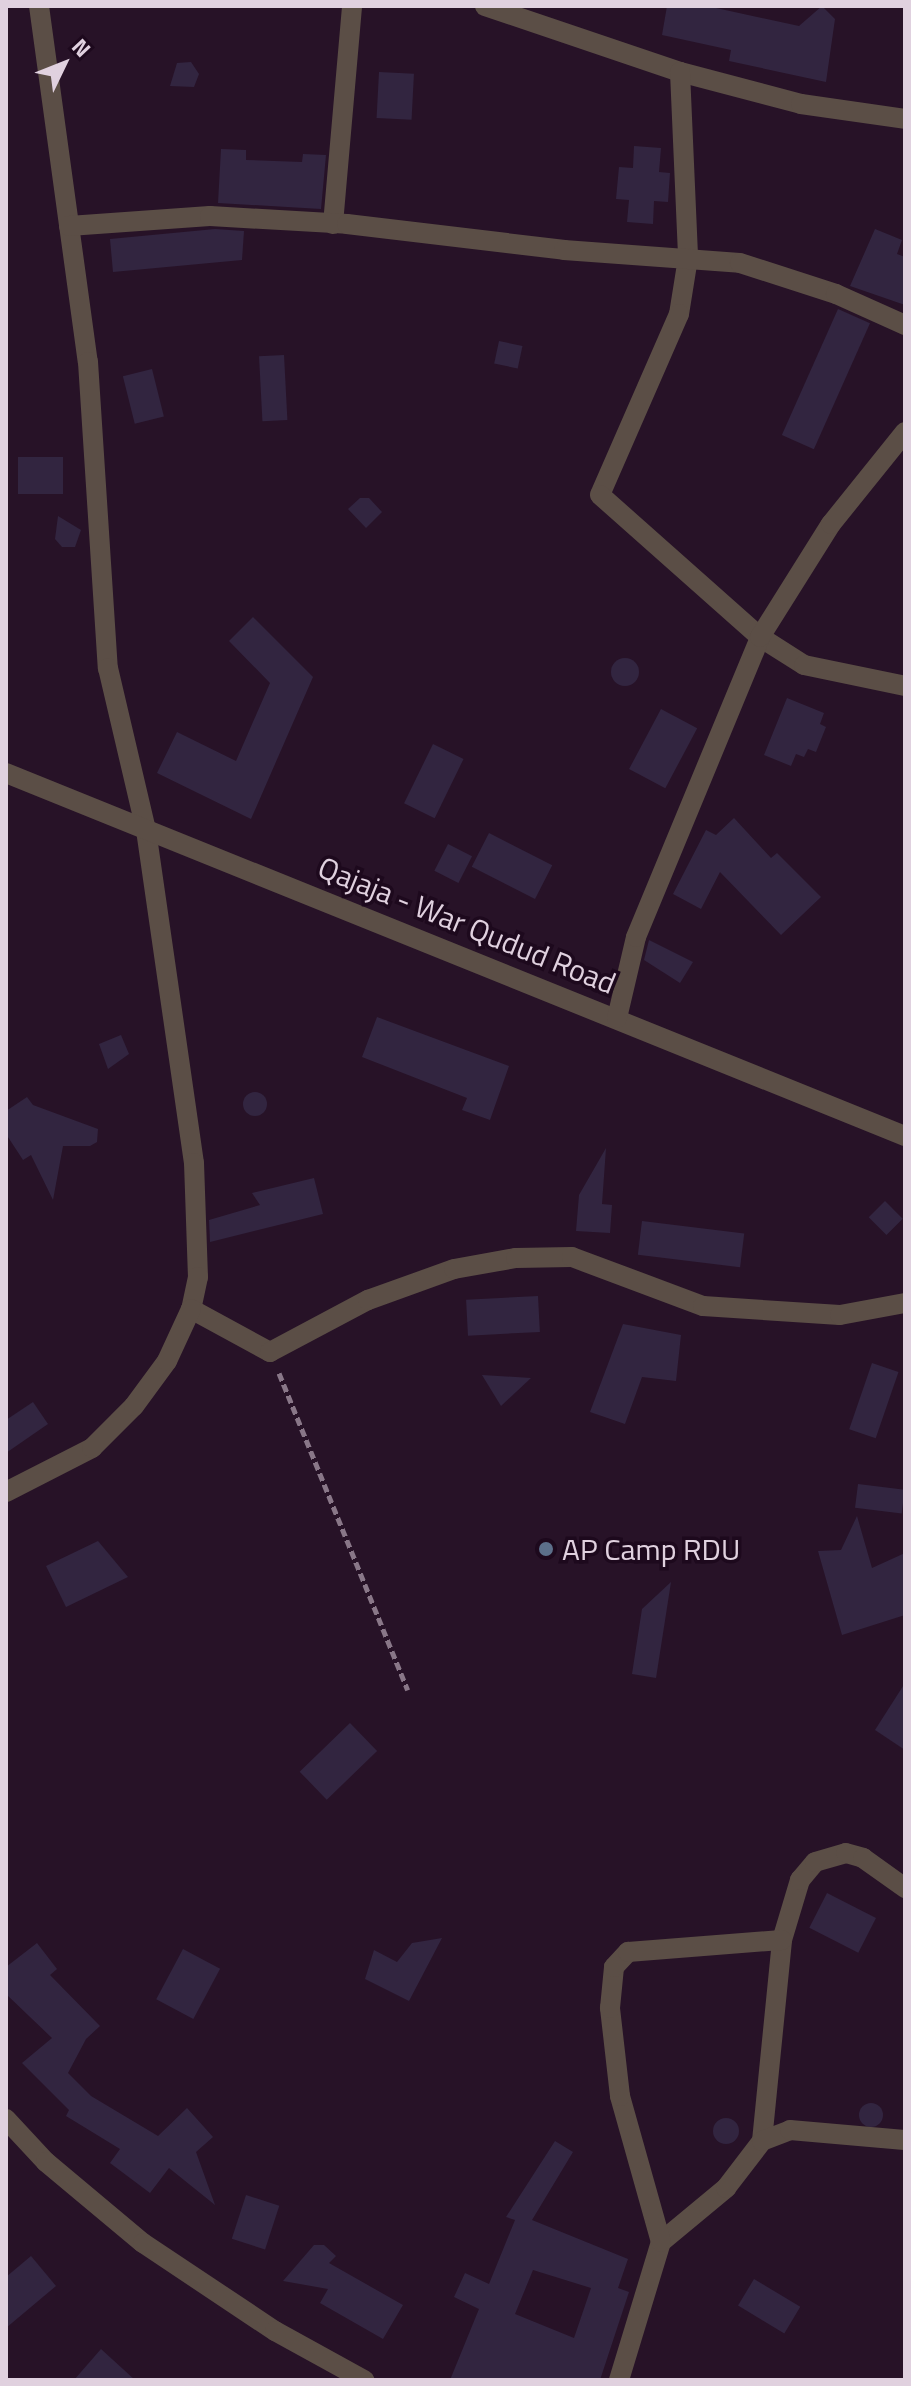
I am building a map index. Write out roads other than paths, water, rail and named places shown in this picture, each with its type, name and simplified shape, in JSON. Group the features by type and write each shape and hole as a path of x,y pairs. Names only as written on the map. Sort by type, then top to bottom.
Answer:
{"street":[{"path":"6,1492 92,1448 134,1406 167,1361 191,1309 198,1277 194,1163 146,830 108,668 88,362 39,6"},
{"path":"333,224 352,6"},
{"path":"485,6 680,72 801,104 905,119"},
{"path":"680,72 688,258 679,314 658,372 602,481 600,495 613,511 760,637 804,665 905,686"},
{"path":"69,226 210,216 333,224 740,263 836,294 905,325"},
{"path":"617,1018 636,937 760,637 831,524 905,432"},
{"name":"Qajaja - War Qudud Road","path":"6,773 905,1136"},
{"path":"191,1309 270,1352 368,1300 454,1269 516,1258 572,1257 703,1306 840,1315 905,1303"},
{"path":"762,2141 782,1940 800,1880 815,1862 832,1854 863,1858 905,1888"},
{"path":"619,2380 661,2242 620,2096 610,2008 614,1967 628,1952 782,1940"},
{"path":"7,2122 46,2162 143,2243 275,2331 364,2380"},
{"path":"661,2242 726,2188 762,2141 790,2130 905,2140"}],"place":[{"name":"AP Camp RDU","path":"546,1549"}]}
